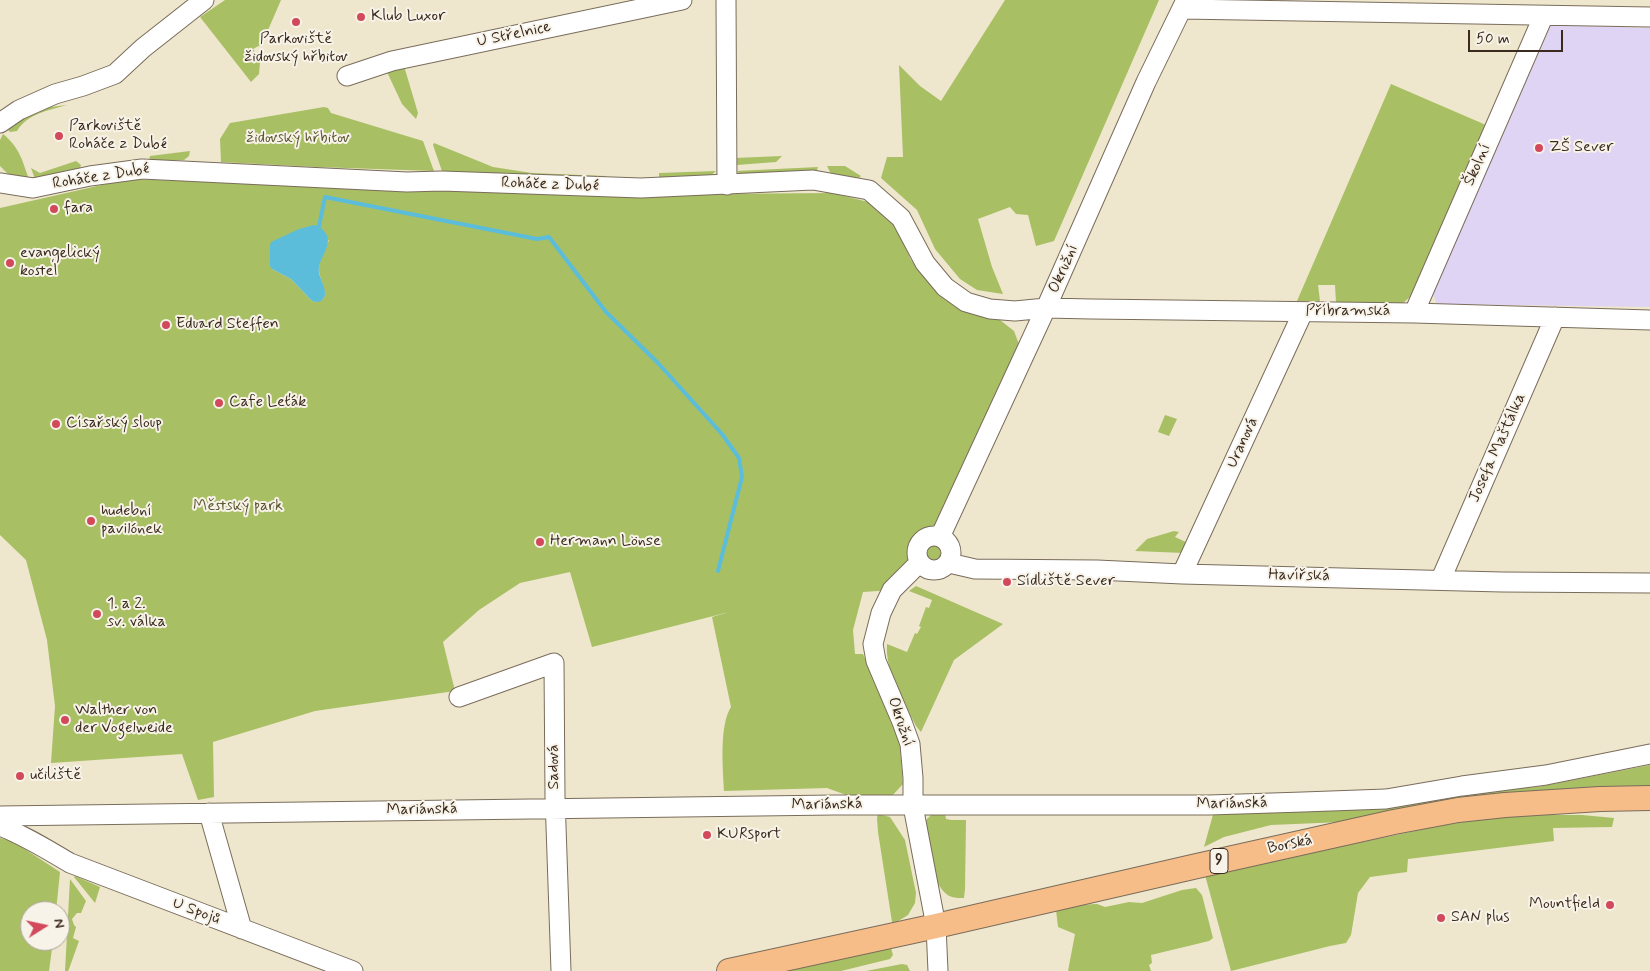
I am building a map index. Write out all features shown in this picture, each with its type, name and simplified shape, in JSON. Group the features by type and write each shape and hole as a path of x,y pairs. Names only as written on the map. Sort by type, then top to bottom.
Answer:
{"main road":[{"name":"Borská","path":"936,926 1394,822 1458,810 1552,802 1650,798"},
{"name":"9","path":"729,971 936,926"}],"street":[{"path":"0,123 19,110 55,94 115,74 143,48 204,0"},
{"name":"U Střelnice","path":"347,76 392,61 682,0"},
{"path":"726,0 727,184"},
{"path":"1184,5 1444,7 1543,17 1650,17"},
{"name":"Okružní","path":"940,537 1046,308 1146,82 1184,5"},
{"name":"Školní","path":"1414,312 1543,17"},
{"name":"Roháče z Dubé","path":"0,183 33,188 90,176 142,169 407,182 641,188 813,180 869,190 902,218 925,263 945,287 966,302 990,309 1015,311 1046,308"},
{"name":"Příbramská","path":"1046,308 1414,312 1650,320"},
{"name":"Uranová","path":"1182,574 1303,312"},
{"name":"Josefa Maštálka","path":"1441,579 1556,317"},
{"path":"930,536 940,537 945,540 951,551 949,563 938,571 924,568 919,563 916,552 920,542 930,536"},
{"name":"Okružní","path":"919,563 892,590 881,613 873,644 876,661 910,744 913,806 936,926 938,971"},
{"name":"Havířská","path":"949,563 975,569 1097,570 1182,574 1650,583"},
{"name":"Sadová","path":"459,697 554,663 561,971"},
{"name":"Mariánská","path":"0,816 862,805 1210,805 1386,798 1546,775 1650,754"},
{"path":"209,813 242,930"},
{"name":"U Spojů","path":"0,826 43,846 70,863 353,971"}],"shaded area":[{"name":"ZŠ Sever","path":"1551,25 1650,28 1650,307 1437,304 1433,294"}],"green space":[{"path":"225,0 281,0 262,44 253,49 260,62 259,74 251,82 200,17"},
{"path":"1005,0 1159,0 1054,241 1036,246 1028,215 1016,214 1010,207 978,219 992,267 1003,294 977,290 960,279 935,249 917,210 881,178 887,157 903,157 899,65 920,86 941,101"},
{"path":"404,66 418,113 416,119 402,104 387,72"},
{"path":"1391,84 1486,125 1411,296 1403,303 1398,304 1336,303 1335,285 1318,285 1320,301 1297,301"},
{"path":"67,105 33,116 17,131 10,132 7,129 34,109"},
{"name":"židovský hřbitov","path":"324,107 328,108 331,113 423,141 434,171 221,162 220,139 230,123"},
{"path":"3,134 17,149 29,179 8,174 0,166 0,140"},
{"path":"434,143 493,167 532,173 605,176 607,178 443,174 433,145"},
{"path":"190,151 189,156 184,160 149,160 150,156"},
{"path":"782,156 776,162 737,165 735,158"},
{"path":"76,161 81,165 79,171 35,179 31,168 40,173"},
{"path":"827,166 845,166 861,176 859,178 831,174"},
{"path":"818,167 816,174 743,176 736,171"},
{"path":"716,171 708,178 659,181 659,173"},
{"name":"Městský park","path":"128,179 580,195 833,193 872,203 897,228 911,260 936,291 960,309 1000,320 1014,331 1020,347 940,537 928,538 921,543 918,551 919,563 892,590 863,592 853,630 855,654 863,654 899,736 903,784 891,797 849,796 827,788 724,791 723,736 727,715 731,707 712,617 729,612 592,647 570,572 520,583 479,610 443,642 455,691 315,711 213,742 214,797 198,800 182,754 51,763 55,706 47,640 26,560 0,535 0,208","holes":["329,240 319,267 325,295 323,299 312,301 291,279 272,269"]},
{"path":"1165,415 1177,419 1169,436 1158,432"},
{"path":"1174,531 1179,532 1175,537 1188,543 1184,553 1135,551 1147,539"},
{"path":"934,545 940,548 943,554 940,560 934,563 928,560 925,554 928,548"},
{"path":"916,586 1003,624 954,660 921,732 916,726 896,686 887,655 887,644 907,652 915,633 917,634 921,627 919,626 926,607 929,608 932,600 909,591"},
{"path":"1650,765 1650,790 1523,791 1342,822 1271,825 1224,837 1204,847 1214,811 1537,787"},
{"path":"945,813 946,819 966,820 964,898 953,897 945,893 935,877 929,856 924,828 926,820 932,814"},
{"path":"878,814 890,817 905,840 916,893 915,903 908,915 895,923 892,922 878,832"},
{"path":"1582,815 1614,818 1612,827 1553,828 1554,841 1408,859 1407,872 1370,877 1358,893 1351,935 1346,943 1231,971 1205,875 1434,827 1499,816"},
{"path":"0,838 14,842 60,872 57,901 20,901 20,951 52,951 49,971 0,971"},
{"path":"74,877 100,887 95,903"},
{"path":"70,879 86,901 81,913 77,913 72,919 76,927 73,938 79,941 69,969 65,971 66,951 70,951"},
{"path":"1196,888 1202,895 1213,938 1209,941 1151,955 1152,963 1149,965 1151,971 1068,971 1075,934 1058,927 1056,910 1075,905 1097,904 1105,907 1129,902 1142,903 1182,890"},
{"path":"891,948 893,955 890,959 841,971 786,971"},
{"path":"902,964 907,965 910,971 866,971"}],"water":[{"path":"314,225 324,231 328,241 319,267 325,296 318,302 312,301 291,279 270,266 271,242 299,229"}],"waterway":[{"path":"316,230 319,226 325,197 537,239 549,237 606,312 658,363 722,434 739,458 742,477 718,571"}],"place":[{"name":"Klub Luxor","path":"361,17"},
{"name":"Parkoviště židovský hřbitov","path":"296,22"},
{"name":"Parkoviště Roháče z Dubé","path":"59,136"},
{"name":"ZŠ Sever","path":"1539,148"},
{"name":"fara","path":"54,209"},
{"name":"evangelický kostel","path":"10,263"},
{"name":"Eduard Steffen","path":"166,325"},
{"name":"Cafe Leťák","path":"219,403"},
{"name":"Císařský sloup","path":"56,424"},
{"name":"hudební pavilónek","path":"91,521"},
{"name":"Hermann Lönse","path":"540,542"},
{"name":"Sídliště Sever","path":"1007,582"},
{"name":"1. a 2. sv. válka","path":"97,614"},
{"name":"Walther von der Vogelweide","path":"65,720"},
{"name":"učiliště","path":"20,776"},
{"name":"KURsport","path":"707,835"},
{"name":"Mountfield","path":"1610,905"},
{"name":"SAN plus","path":"1441,918"}]}
